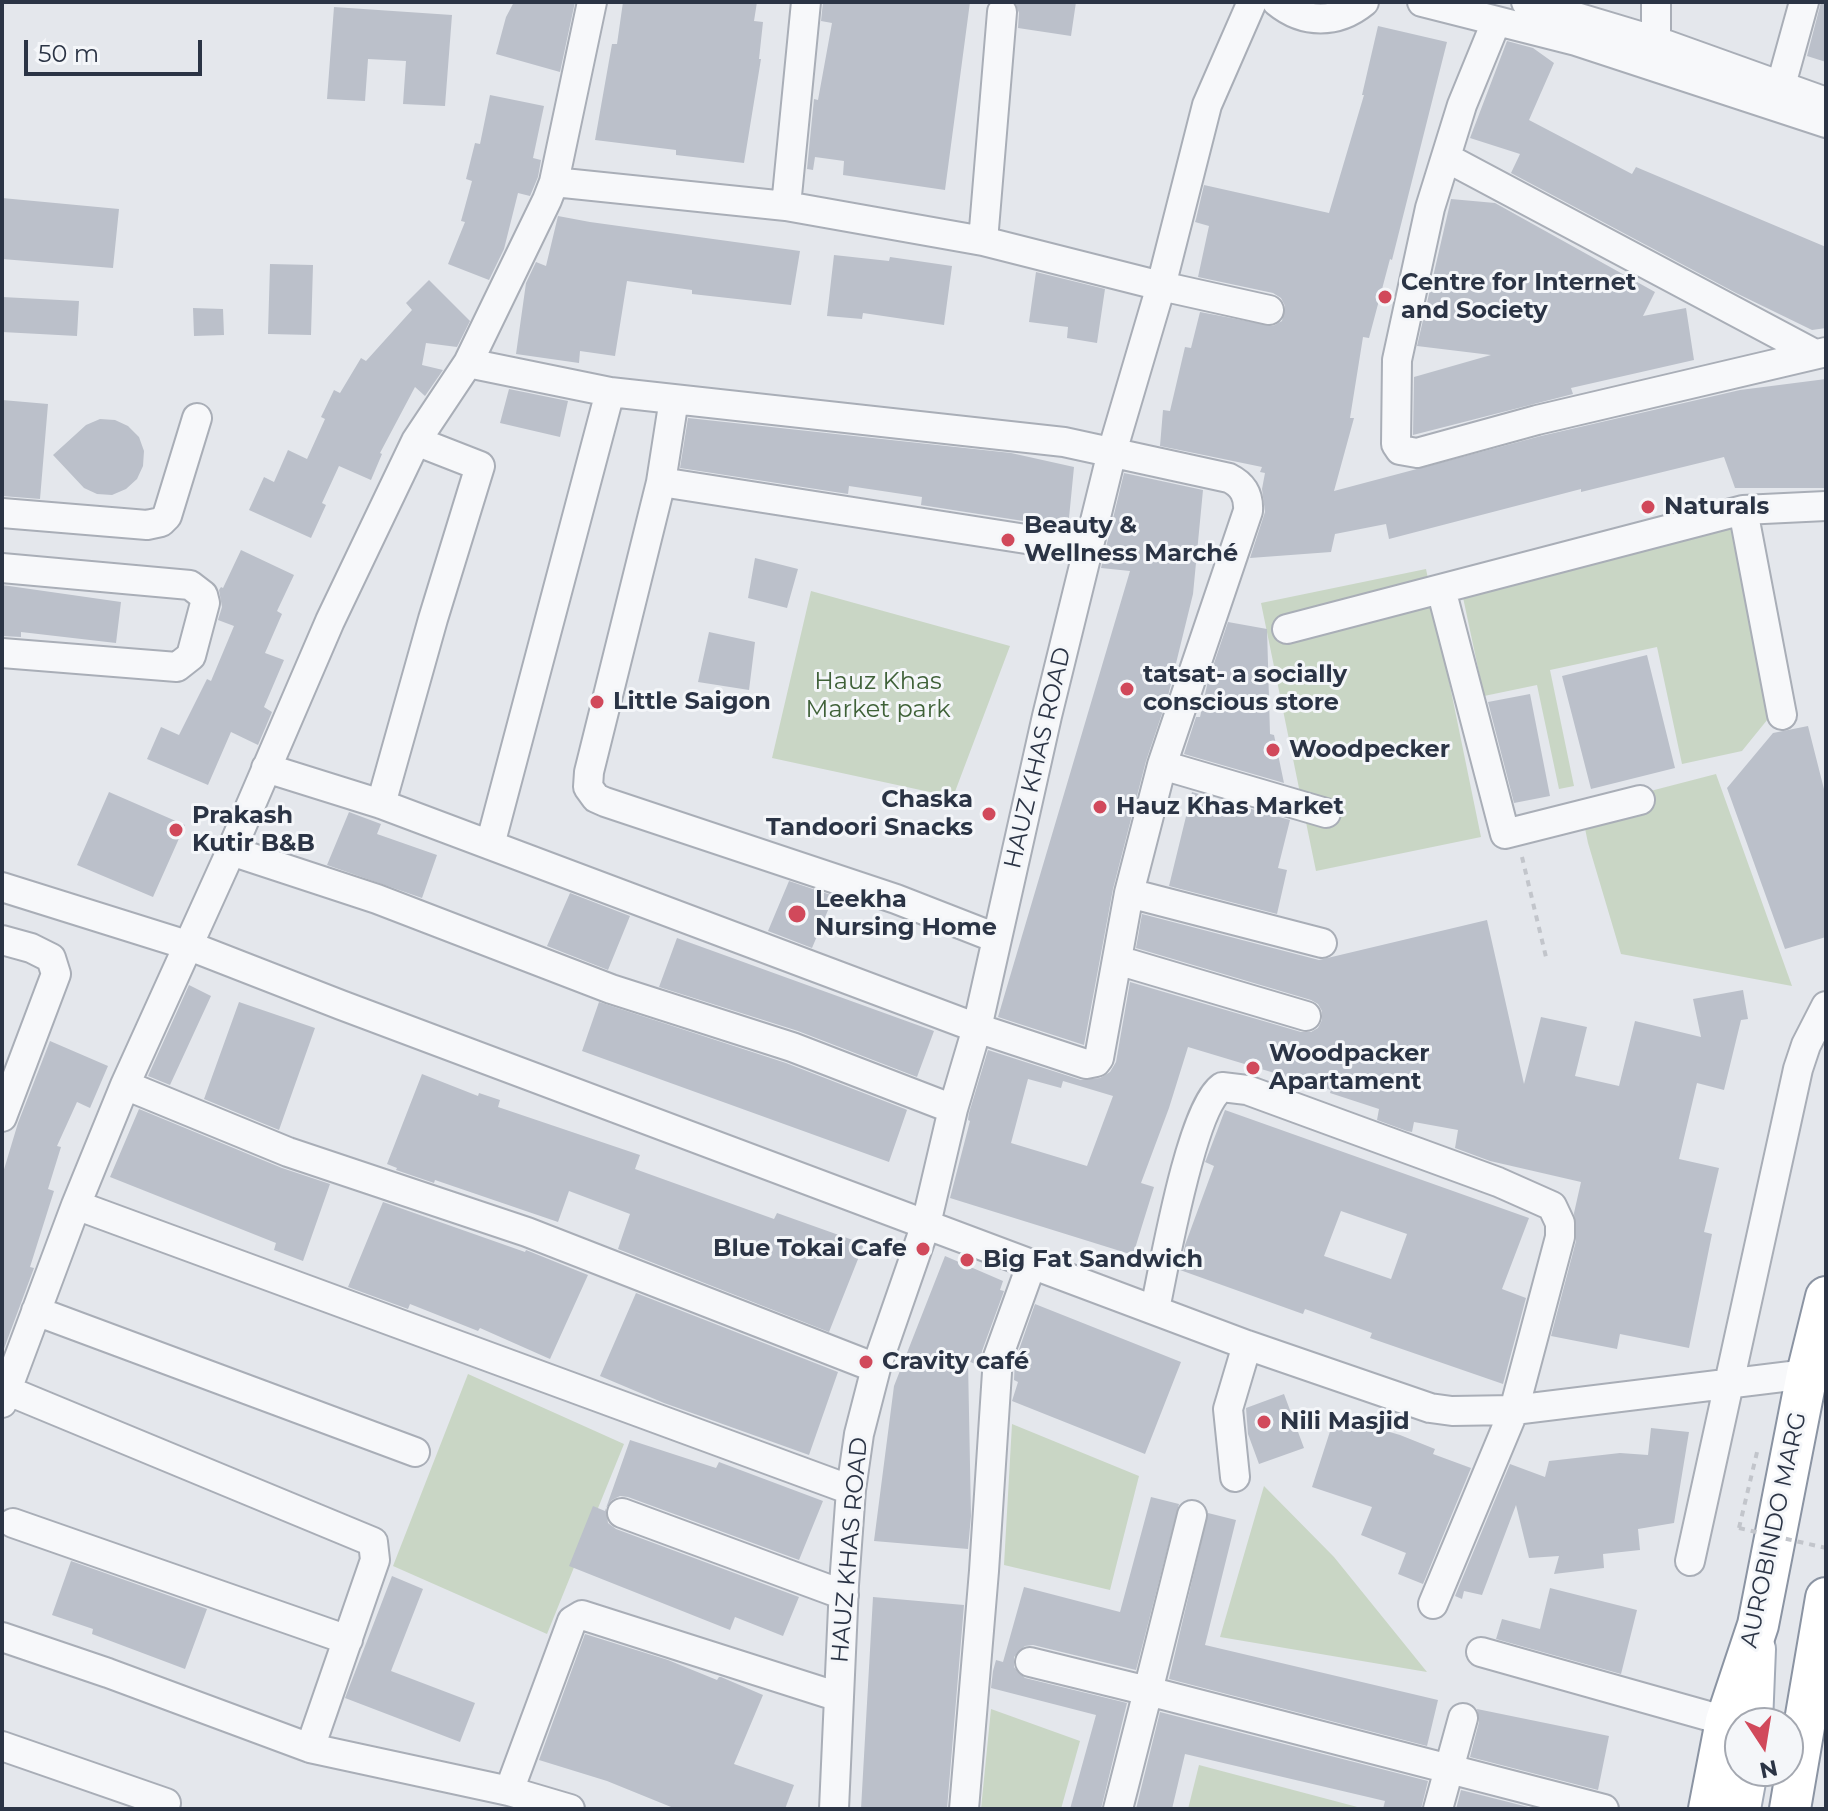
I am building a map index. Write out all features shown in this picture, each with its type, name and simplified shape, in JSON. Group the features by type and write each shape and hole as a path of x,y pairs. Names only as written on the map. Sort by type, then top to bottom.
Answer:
{"highway":[{"name":"AUROBINDO MARG","path":"1743,1707 1807,1374 1826,1297"},
{"path":"1790,1809 1826,1598"},
{"name":"AUROBINDO MARG","path":"1709,1809 1724,1767"}],"main road":[{"path":"1742,1809 1746,1787"}],"street":[{"path":"310,1748 375,1560 373,1542 4,1397 125,1085 330,621 416,441 468,363 554,182 592,2"},
{"path":"786,206 806,2"},
{"name":"HAUZ KHAS ROAD","path":"834,1809 851,1490 859,1434 876,1368 926,1224 953,1109 977,1028 1047,716 1112,452 1161,286 1207,105 1252,2"},
{"path":"1277,2 1288,11 1306,18 1326,19 1345,15 1364,2"},
{"path":"1422,2 1496,22 1656,41 1826,102"},
{"path":"1526,2 1589,33 1826,123"},
{"path":"1656,2 1656,41"},
{"path":"1781,85 1804,2"},
{"path":"983,241 1002,12"},
{"path":"1496,22 1462,105 1430,208 1397,360 1396,444 1400,450 1407,454 1417,453 1537,420 1820,353"},
{"path":"1447,158 1820,353"},
{"path":"554,182 786,206 983,241 1269,310"},
{"path":"266,768 381,804 977,1028 1086,1064 1099,1058 1129,893 1162,765 1248,503 1240,483 1064,442 610,392 468,363"},
{"path":"490,845 610,392"},
{"path":"674,399 661,482 589,772 588,787 591,793 605,802 896,899 996,938"},
{"path":"2,513 147,525 161,522 167,516 197,418"},
{"path":"381,804 480,466 416,441"},
{"path":"661,482 1090,549"},
{"path":"1287,629 1743,510 1826,506"},
{"path":"1743,510 1782,715"},
{"path":"2,568 190,585 203,595 205,603 191,656 177,667 2,653"},
{"path":"1441,589 1505,834 1640,800"},
{"path":"1162,765 1326,813"},
{"path":"231,851 377,899 611,989 792,1047 953,1109"},
{"path":"2,887 187,945 1247,1345 1430,1408 1452,1411 1514,1410 1807,1374"},
{"path":"1129,893 1322,943"},
{"path":"2,940 31,948 51,958 56,974 2,1116"},
{"path":"1117,960 1306,1016"},
{"path":"1690,1561 1798,1069 1806,1045 1826,1006"},
{"path":"125,1085 288,1152 527,1232 876,1368"},
{"path":"1155,1309 1187,1163 1210,1100 1222,1087 1247,1090 1498,1182 1552,1206 1560,1223 1560,1237 1514,1410 1433,1604"},
{"path":"76,1205 851,1490"},
{"path":"964,1809 998,1357 1032,1263"},
{"path":"36,1311 415,1452"},
{"path":"1235,1477 1228,1409 1247,1345"},
{"path":"622,1513 844,1595"},
{"path":"1118,1809 1192,1515"},
{"path":"13,1523 348,1640"},
{"path":"509,1791 572,1621 582,1615 839,1697"},
{"path":"2,1637 123,1678 310,1748 509,1791 570,1809"},
{"path":"1481,1652 1724,1718"},
{"path":"1030,1662 1604,1809"},
{"path":"1438,1809 1463,1718"},
{"path":"2,1746 166,1803"}],"path":[{"path":"1516,831 1546,957"},
{"path":"1739,1528 1826,1548"}],"green space":[{"path":"1736,516 1776,709 1742,751 1682,764 1657,647 1550,670 1574,786 1559,789 1537,685 1484,696 1458,574"},
{"path":"1426,569 1481,837 1316,871 1261,603"},
{"name":"Hauz Khas Market park","path":"811,591 1010,646 953,797 772,758"},
{"path":"1716,774 1792,986 1621,954 1581,809"},
{"path":"468,1374 624,1444 547,1634 393,1566"},
{"path":"1012,1424 1139,1476 1110,1590 1004,1565"},
{"path":"1264,1486 1334,1557 1427,1672 1220,1637"},
{"path":"991,1709 1080,1741 1061,1809 981,1809"},
{"path":"1199,1765 1365,1809 1188,1809"}],"building":[{"path":"514,2 575,2 560,72 496,54 506,17"},
{"path":"623,2 757,2 754,21 763,22 761,59 744,163 676,155 676,150 595,140 612,44 617,44"},
{"path":"823,2 970,2 945,190 843,175 844,161 815,157 813,170 807,169 814,99 818,100 832,23 821,21"},
{"path":"1015,2 1076,2 1071,36 1018,28 1019,13"},
{"path":"1821,2 1826,2 1826,62 1807,56"},
{"path":"334,7 452,15 445,106 403,104 406,61 368,59 365,101 327,99"},
{"path":"1378,26 1447,42 1392,260 1369,338 1363,337 1350,418 1354,418 1334,491 1541,436 1740,390 1826,379 1826,488 1735,488 1724,457 1581,492 1581,489 1389,539 1386,524 1335,534 1331,552 1250,558 1265,512 1262,489 1265,473 1260,472 1262,467 1160,446 1163,410 1170,411 1185,347 1191,348 1200,312 1273,326 1282,321 1285,306 1281,298 1273,293 1198,277 1209,226 1195,222 1204,185 1329,213 1364,95"},
{"path":"1507,41 1533,48 1554,63 1529,120 1632,174 1636,167 1826,247 1826,328 1812,330 1736,293 1511,173 1520,154 1470,138"},
{"path":"490,95 544,106 533,158 541,160 538,177 530,196 518,193 504,249 489,280 448,264 465,222 461,221 472,181 466,179 475,143 480,144"},
{"path":"2,198 119,209 113,268 2,259"},
{"path":"1451,199 1495,203 1655,292 1643,316 1686,308 1694,360 1571,388 1573,394 1413,435 1414,377 1491,355 1417,346"},
{"path":"558,216 800,251 791,305 692,294 692,290 627,281 615,356 580,351 579,363 516,354 526,283 536,262 546,266"},
{"path":"834,255 889,261 890,257 952,266 944,325 863,313 862,319 827,316"},
{"path":"270,264 313,265 311,335 268,334"},
{"path":"1036,272 1105,289 1097,343 1067,338 1068,327 1029,322"},
{"path":"429,280 470,321 457,347 426,343 422,365 443,370 425,396 415,387 380,453 371,480 339,466 322,503 326,505 311,538 249,510 264,477 274,482 288,450 307,459 334,390 340,393 361,358 366,361 412,310 406,303"},
{"path":"2,297 79,301 77,336 2,332"},
{"path":"193,308 223,309 224,335 194,336"},
{"path":"509,389 568,401 560,437 500,423"},
{"path":"2,400 48,404 40,499 2,496"},
{"path":"688,418 1011,453 1074,467 1068,528 921,505 922,497 849,486 848,494 680,468"},
{"path":"100,419 115,420 128,426 139,437 144,451 143,466 137,479 126,489 112,495 97,494 84,488 53,455 86,425"},
{"name":"Hauz Khas Market","path":"1124,473 1203,490 1193,594 1168,696 1146,761 1113,889 1084,1045 998,1017 1130,571 1101,568"},
{"path":"241,550 294,575 277,611 282,614 265,653 284,660 264,707 272,712 258,745 231,732 208,785 147,759 161,727 179,735 207,679 211,681 234,626 218,620 222,607 219,590 223,588"},
{"path":"755,558 798,569 787,608 748,598"},
{"path":"2,585 121,602 116,643 21,632 21,637 2,636"},
{"path":"1228,622 1267,629 1270,734 1274,735 1284,783 1184,754 1196,717 1200,717 1208,681"},
{"path":"709,632 755,642 749,690 698,682"},
{"path":"1647,655 1675,768 1591,789 1562,676"},
{"path":"1530,694 1550,796 1514,803 1488,702"},
{"path":"1808,726 1826,797 1826,937 1785,949 1727,788 1773,733"},
{"path":"109,792 185,825 153,897 77,865"},
{"path":"1192,792 1290,820 1278,868 1287,870 1277,914 1169,886"},
{"path":"349,812 381,824 377,834 437,855 422,898 327,865"},
{"path":"789,881 834,896 812,948 768,931"},
{"path":"570,893 630,916 608,970 547,946"},
{"path":"1142,914 1319,960 1487,920 1524,1084 1541,1017 1587,1027 1575,1076 1619,1086 1635,1021 1701,1037 1693,999 1743,990 1748,1019 1741,1020 1724,1090 1697,1083 1679,1159 1719,1168 1704,1232 1712,1234 1689,1348 1620,1334 1617,1349 1551,1336 1576,1241 1574,1213 1581,1182 1490,1161 1455,1148 1458,1130 1414,1122 1412,1132 1407,1131 1377,1120 1379,1109 1330,1093 1331,1090 1188,1047 1141,1183 1154,1187 1133,1255 950,1198 970,1121 969,1113 988,1050 1081,1080 1100,1078 1110,1072 1116,1062 1130,982 1301,1032 1318,1028 1322,1020 1322,1011 1311,1000 1136,948","holes":["1028,1079 1061,1088 1063,1081 1113,1096 1087,1166 1011,1143"]},
{"path":"677,938 934,1031 917,1077 798,1031 659,987"},
{"path":"189,985 211,996 170,1085 148,1076"},
{"path":"239,1002 315,1028 279,1130 204,1099"},
{"path":"599,1002 786,1063 907,1110 889,1162 582,1051"},
{"path":"50,1041 108,1066 90,1108 77,1102 57,1146 61,1147 48,1189 54,1191 30,1267 34,1268 2,1354 2,1176 18,1123"},
{"path":"422,1074 478,1096 479,1093 500,1100 498,1107 640,1155 635,1169 774,1219 777,1213 864,1244 829,1332 618,1249 630,1214 569,1191 558,1222 396,1170 387,1164"},
{"path":"139,1109 282,1168 330,1184 303,1261 274,1250 276,1243 110,1177"},
{"path":"1225,1110 1529,1218 1502,1289 1526,1298 1503,1384 1370,1338 1372,1333 1305,1309 1303,1314 1180,1270 1185,1245 1214,1166 1205,1162","holes":["1341,1211 1407,1234 1391,1279 1324,1256"]},
{"path":"383,1202 526,1250 588,1275 550,1359 480,1328 478,1331 410,1304 408,1309 348,1287"},
{"path":"945,1256 1003,1281 1000,1290 1004,1291 982,1351 980,1366 968,1361 971,1516 968,1549 874,1541 894,1386"},
{"path":"636,1293 838,1372 809,1455 664,1403 600,1376"},
{"path":"1035,1304 1181,1362 1145,1454 1012,1401 1018,1382 1014,1380 1015,1361"},
{"path":"1284,1394 1304,1448 1259,1464 1248,1434 1246,1408"},
{"path":"1335,1416 1400,1435 1435,1449 1433,1454 1471,1468 1423,1584 1398,1574 1406,1553 1361,1535 1372,1507 1312,1487"},
{"path":"1651,1428 1689,1432 1674,1523 1638,1529 1640,1550 1603,1554 1604,1568 1554,1574 1559,1556 1529,1558 1516,1505 1482,1595 1464,1591 1462,1599 1455,1596 1510,1464 1545,1477 1549,1461 1620,1453 1648,1455"},
{"path":"630,1440 716,1468 719,1462 823,1501 799,1560 628,1497 620,1496 612,1500 606,1508"},
{"path":"1151,1497 1179,1504 1136,1670 1033,1645 1025,1646 1014,1657 1014,1667 1025,1678 1127,1703 1101,1809 1070,1809 1096,1715 991,1688 993,1671 996,1660 1003,1662 1024,1587 1120,1612"},
{"path":"593,1506 605,1511 606,1508 608,1523 616,1529 799,1597 783,1636 735,1617 730,1630 569,1566"},
{"path":"1208,1513 1236,1520 1205,1645 1438,1700 1427,1746 1169,1679"},
{"path":"71,1561 207,1609 185,1669 92,1634 93,1629 52,1615"},
{"path":"392,1576 423,1589 391,1671 475,1703 460,1742 345,1698"},
{"path":"1550,1588 1637,1610 1621,1674 1496,1639 1502,1619 1540,1629"},
{"path":"873,1597 964,1605 947,1809 861,1809"},
{"path":"585,1634 668,1660 717,1680 721,1677 763,1695 734,1764 794,1785 785,1809 676,1809 607,1781 539,1760"},
{"path":"1477,1709 1609,1736 1598,1790 1470,1757 1479,1722"},
{"path":"1160,1712 1428,1781 1421,1809 1383,1809 1385,1801 1185,1754 1172,1809 1136,1809"},
{"path":"1461,1790 1536,1809 1456,1809"}],"place":[{"name":"Centre for Internet and Society","path":"1385,297"},
{"name":"Naturals","path":"1648,507"},
{"name":"Beauty & Wellness Marché","path":"1008,540"},
{"name":"tatsat- a socially conscious store","path":"1127,689"},
{"name":"Little Saigon","path":"597,702"},
{"name":"Woodpecker","path":"1273,750"},
{"name":"Hauz Khas Market","path":"1100,807"},
{"name":"Chaska Tandoori Snacks","path":"989,814"},
{"name":"Prakash Kutir B&B","path":"176,830"},
{"name":"Leekha Nursing Home","path":"797,914"},
{"name":"Woodpacker Apartament","path":"1253,1068"},
{"name":"Blue Tokai Cafe","path":"923,1249"},
{"name":"Big Fat Sandwich","path":"967,1260"},
{"name":"Cravity café","path":"866,1362"},
{"name":"Nili Masjid","path":"1264,1422"}]}
